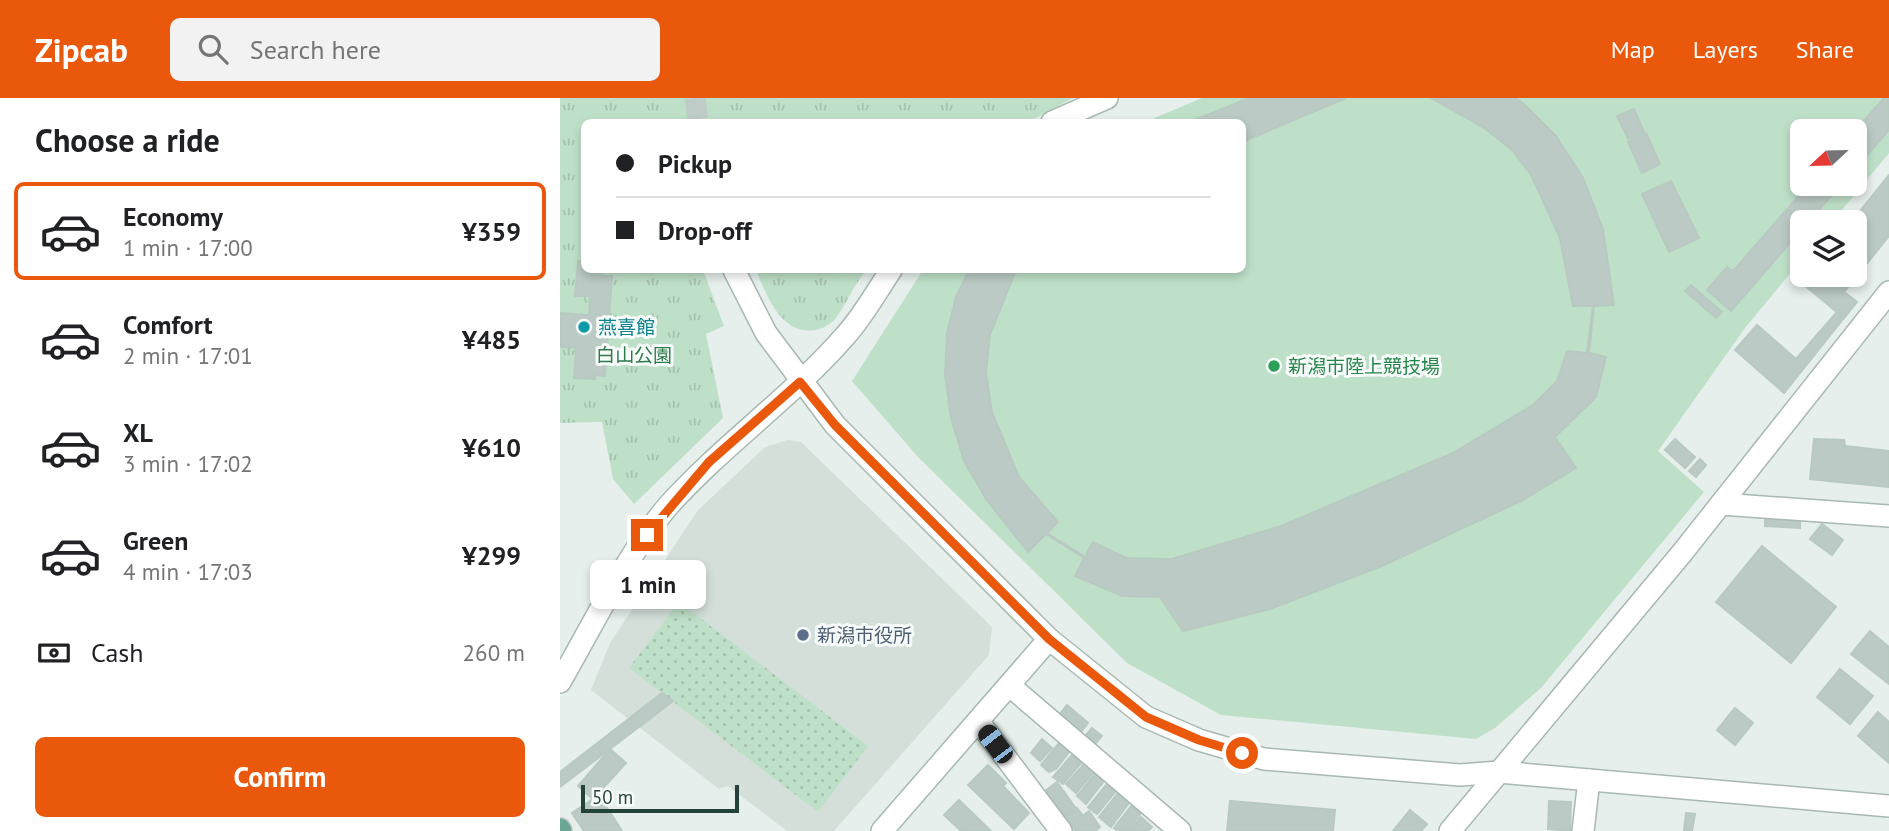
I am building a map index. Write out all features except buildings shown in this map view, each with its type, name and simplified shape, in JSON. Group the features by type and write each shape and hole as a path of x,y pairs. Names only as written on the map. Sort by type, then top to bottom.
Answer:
{"street":[{"path":"1059,119 1107,98"},
{"path":"736,273 766,333 800,382 835,425 1049,639 1146,717 1212,744 1264,759 1460,775 1499,772 1889,806"},
{"path":"560,682 647,535 668,507 709,462 800,382 847,334 889,273"},
{"path":"1450,831 1721,504 1889,292"},
{"path":"1721,504 1889,516"},
{"path":"896,826 1049,639"},
{"path":"1010,686 1180,831"},
{"path":"979,722 1061,831"},
{"path":"1583,831 1589,780"}],"shaded area":[{"name":"新潟市役所","path":"788,440 801,442 992,627 989,655 834,831 787,831 728,786 719,789 591,690 610,643 698,510 765,447"}],"green space":[{"name":"白山公園","path":"560,98 1073,98 1034,119 581,119 581,273 704,273 724,326 706,334 723,418 634,504 613,479 602,422 560,423"},
{"path":"1202,98 1889,98 1889,153 1867,180 1867,119 1790,119 1790,196 1853,196 1842,210 1790,210 1790,274 1745,328 1658,451 1704,492 1541,688 1495,728 1476,739 1221,715 1127,663 918,457 852,381 921,273 1246,273 1246,119 1152,119"},
{"path":"757,273 865,273 834,320 816,330 793,327 785,321 765,291"},
{"path":"679,602 868,746 818,812 629,668"}],"tunnel":[{"path":"695,98 698,119"}],"place":[{"name":"燕喜館","path":"584,327"},
{"name":"新潟市陸上競技場","path":"1274,366"},
{"name":"新潟市役所","path":"803,635"}],"route":[{"path":"647,535 668,507 709,462 800,382 835,425 1049,639 1146,717 1199,740 1242,753"}]}
